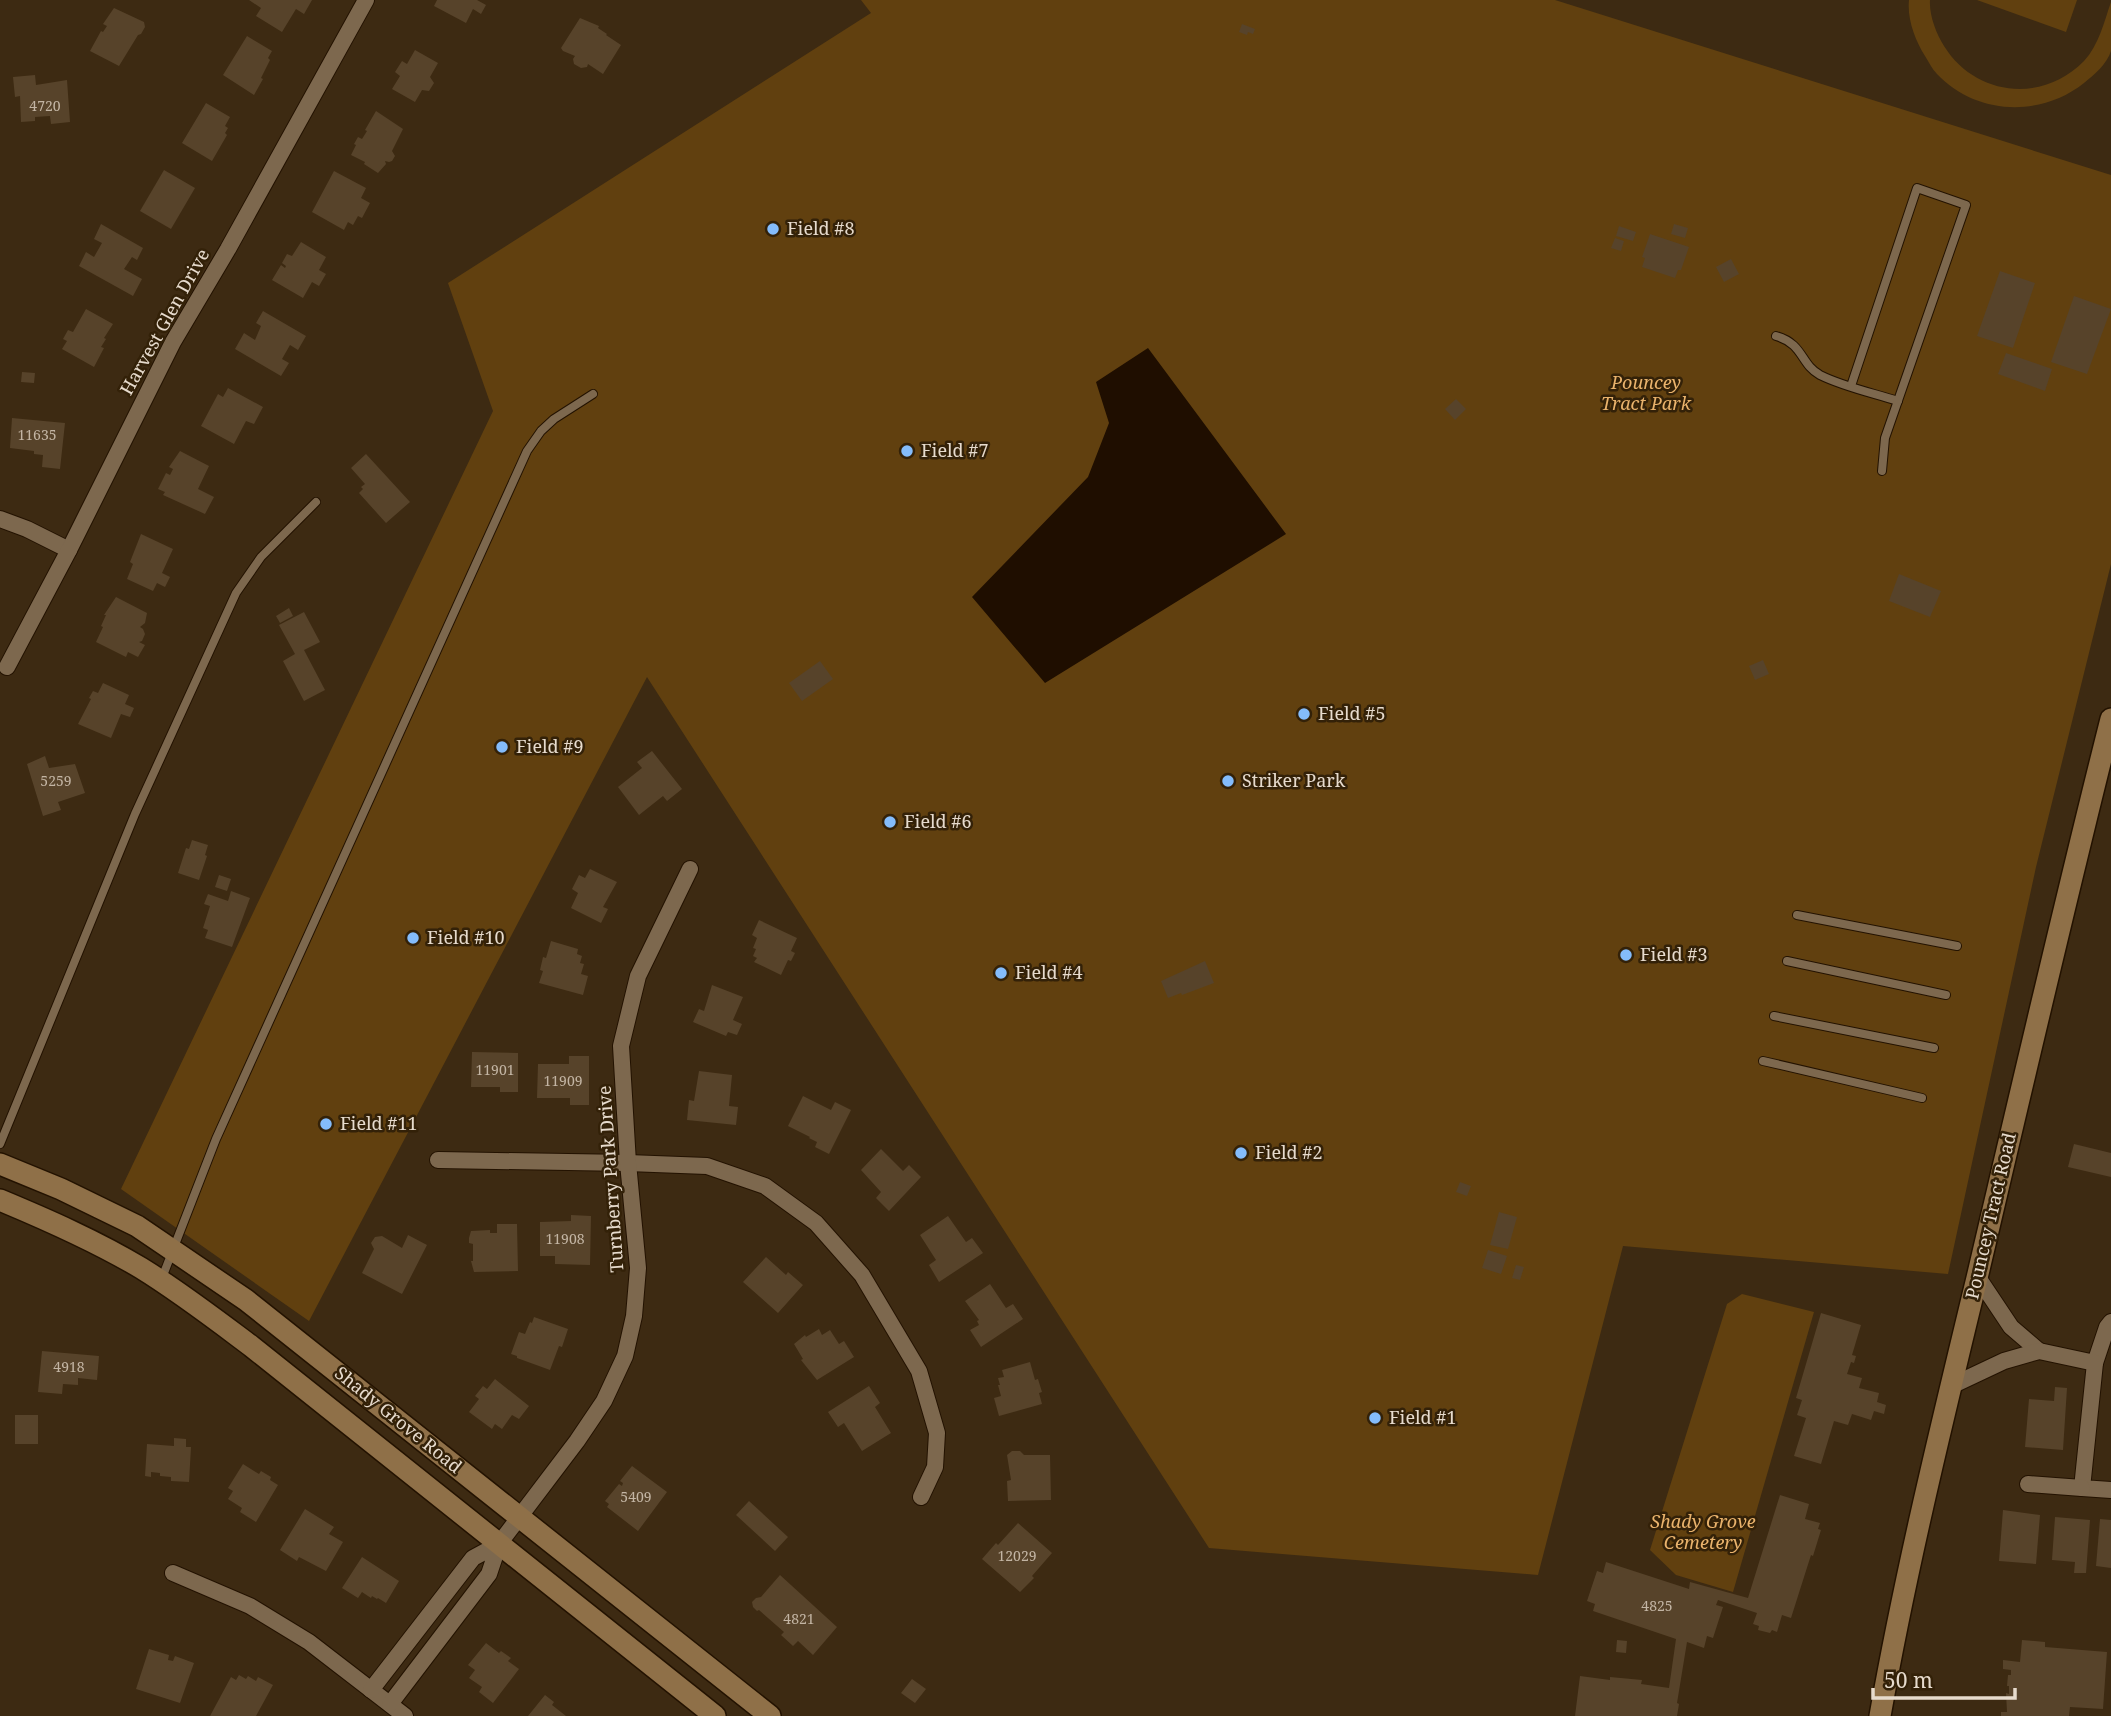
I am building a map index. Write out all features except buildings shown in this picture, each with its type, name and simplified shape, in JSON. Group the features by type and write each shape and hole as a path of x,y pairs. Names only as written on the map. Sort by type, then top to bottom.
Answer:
{"main road":[{"name":"Pouncey Tract Road","path":"1880,1716 1893,1640 1951,1386 2111,719"},
{"name":"Shady Grove Road","path":"0,1164 100,1206 174,1248 246,1300 769,1716"},
{"name":"Shady Grove Road","path":"0,1200 109,1250 161,1281 251,1346 715,1716"}],"street":[{"name":"Harvest Glen Drive","path":"7,667 173,342 228,249 366,0"},
{"path":"0,519 69,550"},
{"name":"Turnberry Park Drive","path":"390,1704 489,1574 499,1544 604,1401 625,1356 635,1316 638,1268 621,1046 638,976 690,869"},
{"path":"438,1160 706,1167 765,1186 816,1223 862,1275 919,1371 937,1433 935,1467 921,1497"},
{"path":"1977,1276 2011,1327 2039,1351"},
{"path":"2082,1488 2095,1363 2106,1327 2111,1322"},
{"path":"1951,1386 2004,1361 2039,1351 2095,1363"},
{"path":"2028,1484 2111,1490"},
{"name":"Turnberry Park Drive","path":"371,1690 473,1558 499,1544"},
{"path":"173,1573 250,1606 309,1642 405,1716"}],"lane":[{"path":"1851,386 1917,188 1966,205 1883,446 1882,471"},
{"path":"1776,336 1793,343 1821,375 1898,401"},
{"path":"161,1281 216,1139 527,451 541,431 554,419 593,394"},
{"path":"0,1144 135,814 236,593 261,557 316,502"},
{"path":"1797,915 1957,947"},
{"path":"1787,961 1946,995"},
{"path":"1774,1016 1934,1048"},
{"path":"1763,1061 1922,1098"}],"green space":[{"name":"Striker Park","path":"861,0 1555,0 2111,175 2111,564 2036,867 1948,1274 1623,1246 1538,1575 1209,1548 647,677 309,1321 121,1189 493,411 448,283 871,13"},
{"path":"1909,0 1930,0 1934,24 1944,46 1957,63 1991,84 2029,88 2049,84 2067,75 2084,61 2094,48 2111,2 2111,51 2096,73 2067,94 2028,106 1989,104 1970,98 1937,74 1921,50 1912,29"},
{"path":"1977,0 2077,0 2066,32"},
{"name":"Shady Grove Cemetery","path":"1742,1294 1814,1312 1733,1592 1676,1575 1650,1550 1727,1304"}],"shaded area":[{"path":"1148,348 1286,534 1045,683 972,597 1088,477 1109,423 1096,382"}],"place":[{"name":"Field #8","path":"773,229"},
{"name":"Field #7","path":"907,451"},
{"name":"Field #5","path":"1304,714"},
{"name":"Field #9","path":"502,747"},
{"name":"Striker Park","path":"1228,781"},
{"name":"Field #6","path":"890,822"},
{"name":"Field #10","path":"413,938"},
{"name":"Field #3","path":"1626,955"},
{"name":"Field #4","path":"1001,973"},
{"name":"Field #11","path":"326,1124"},
{"name":"Field #2","path":"1241,1153"},
{"name":"Field #1","path":"1375,1418"}],"park label":[{"name":"Pouncey Tract Park","path":"1646,393"}]}
